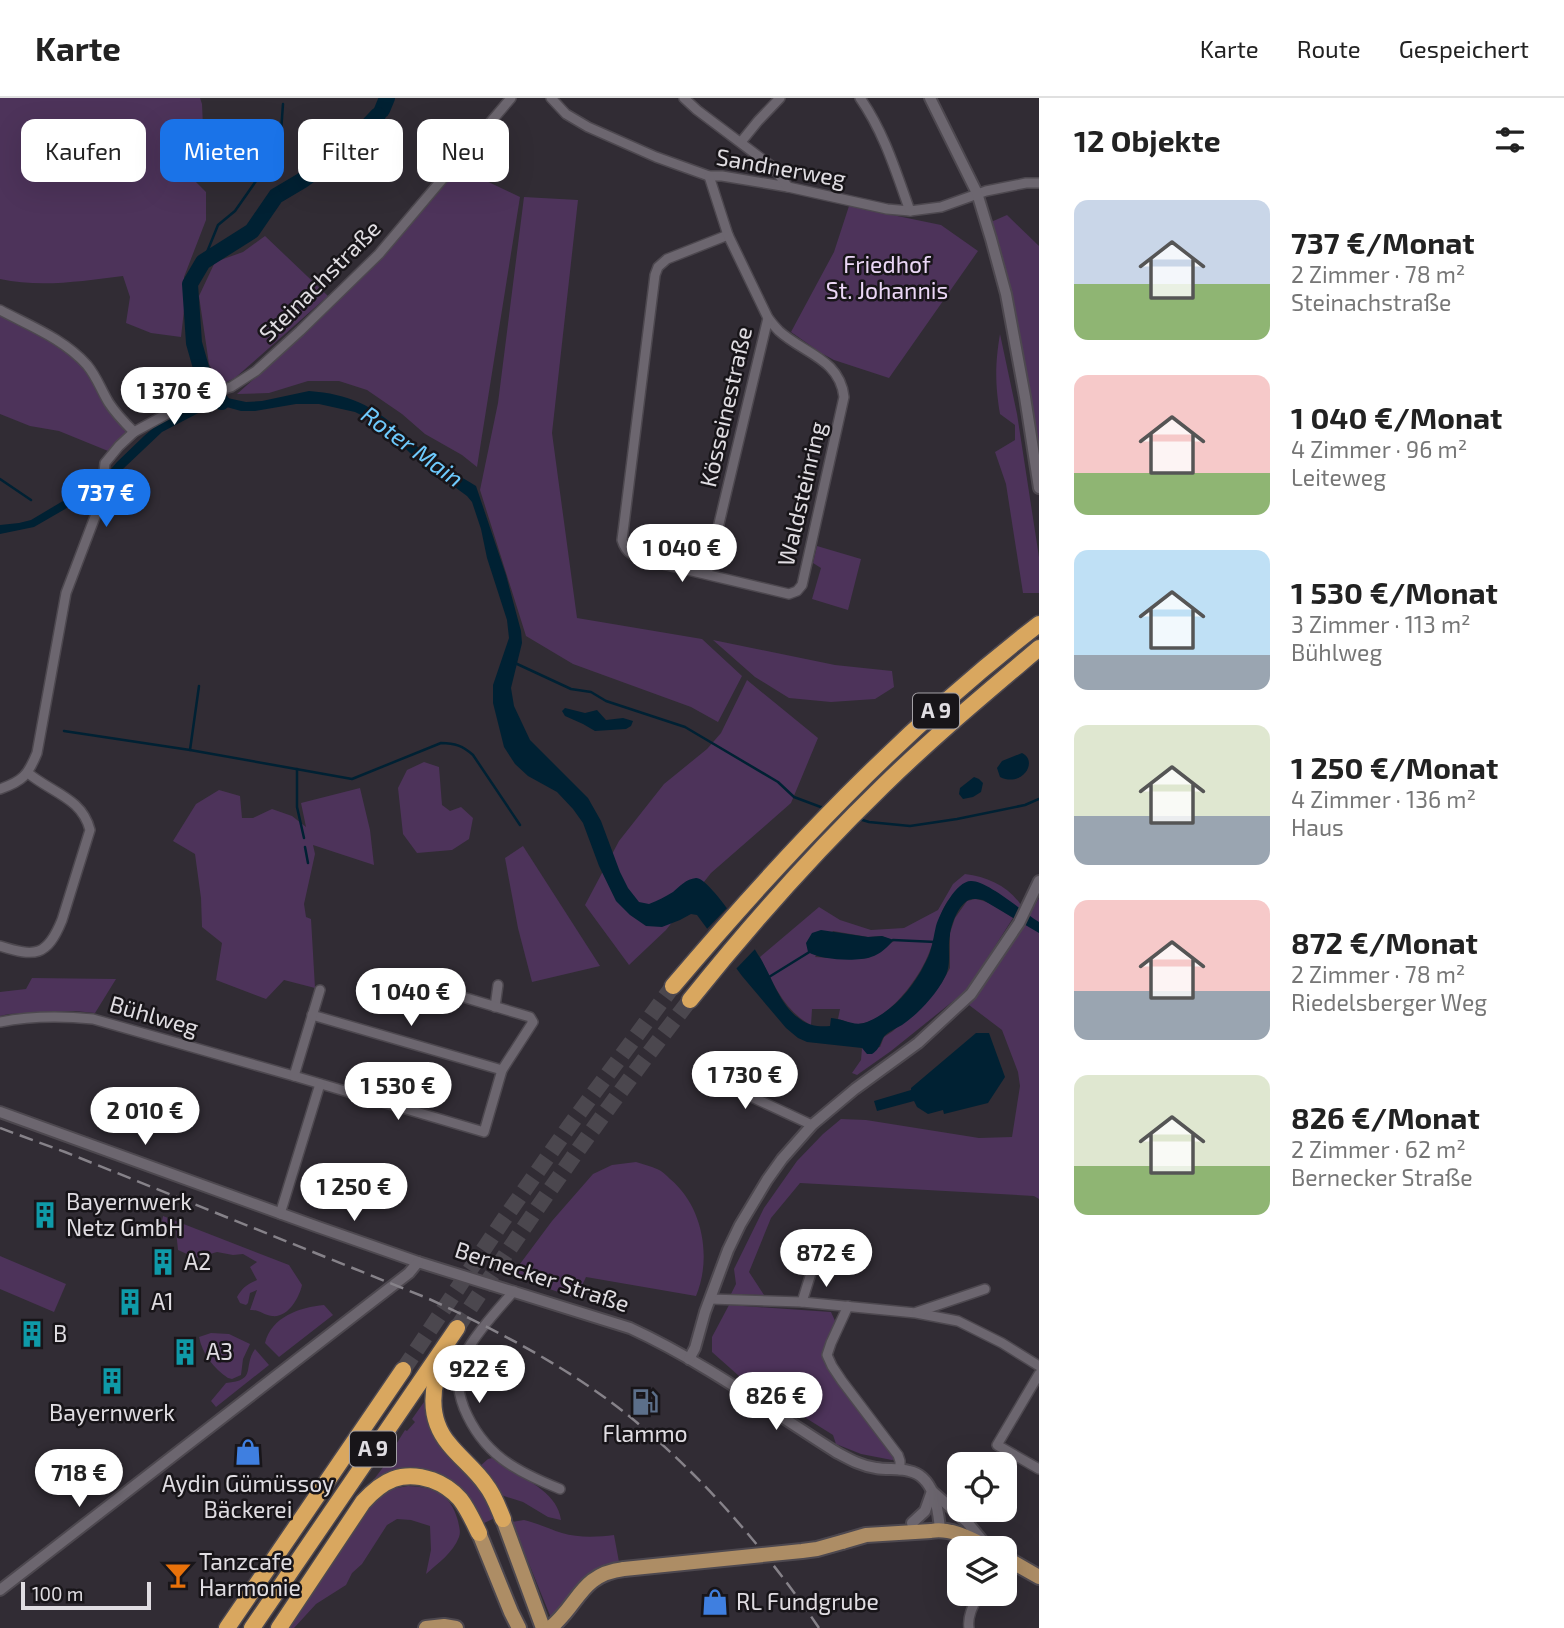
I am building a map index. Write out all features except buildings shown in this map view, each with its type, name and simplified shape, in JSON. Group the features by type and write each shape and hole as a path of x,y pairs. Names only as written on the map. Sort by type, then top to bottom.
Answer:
{"highway":[{"name":"A 9","path":"673,986 797,846 870,771 1010,645 1038,624"},
{"name":"A 9","path":"690,1000 757,920 861,807 928,744 1039,648"},
{"name":"A 9","path":"252,1628 457,1328 439,1366 434,1385 433,1410 447,1443 486,1484 503,1519"},
{"name":"A 9","path":"227,1628 403,1370"},
{"path":"279,1628 363,1502 371,1493 397,1477 414,1476 442,1483 460,1499 480,1532"}],"main road":[{"path":"503,1519 543,1628"},
{"path":"551,1628 593,1580 612,1570 817,1549 866,1535 940,1529 962,1536"},
{"path":"480,1532 495,1575 519,1628"},
{"path":"1017,1564 1039,1577"},
{"path":"426,1628 456,1628"}],"street":[{"name":"Steinachstraße","path":"28,774 37,753 66,593 102,501 105,463 134,432 200,396 231,387 256,371 379,254 511,98"},
{"name":"Sandnerweg","path":"551,98 566,114 588,127 656,157 709,176 788,187 887,209 910,211 941,207 977,193 1039,183"},
{"path":"684,98 774,168 788,187"},
{"path":"741,142 780,98"},
{"path":"860,98 887,146 910,211"},
{"path":"930,98 977,193 1006,294 1039,488"},
{"name":"Kösseinestraße","path":"707,574 768,318 728,235 709,176"},
{"name":"Waldsteinring","path":"728,235 667,259 654,275 622,540 625,549 633,556 789,594 802,585 844,397 840,379 830,366 779,332 768,318"},
{"path":"0,310 64,344 87,364 115,413 134,432"},
{"path":"0,789 28,774 80,808 90,830 62,920 50,943 39,951 26,954 0,946"},
{"path":"689,1359 728,1251 753,1202 782,1159 812,1125 855,1089 918,1043 971,994 1019,923 1038,882"},
{"path":"312,1015 502,1070 533,1022 530,1017 419,984"},
{"path":"495,1007 498,985"},
{"path":"294,1076 320,990"},
{"name":"Bühlweg","path":"0,1022 40,1017 93,1019 484,1132 502,1070"},
{"path":"702,1074 812,1125"},
{"path":"280,1214 320,1084"},
{"path":"0,1112 418,1262"},
{"path":"802,1301 811,1273 830,1237"},
{"name":"Bernecker Straße","path":"0,1590 409,1273 418,1262 629,1328 659,1342 845,1457 877,1468 908,1470 920,1476 979,1536"},
{"path":"916,1312 985,1289"},
{"path":"514,1292 486,1325 460,1366 458,1382 461,1401 478,1435 489,1448 526,1474 559,1489"},
{"path":"710,1298 802,1301 916,1312 958,1321 1002,1343 1039,1366"},
{"path":"848,1306 827,1354 842,1381 898,1455 901,1470"},
{"path":"1039,1374 997,1445 1039,1469"},
{"path":"912,1522 925,1511 932,1491"},
{"path":"932,1491 940,1529"},
{"path":"969,1628 974,1606"}],"green space":[{"path":"0,98 200,98 203,119 160,119 160,182 196,182 206,192 206,220 184,277 181,337 151,333 126,323 130,297 123,276 46,283 0,279"},
{"path":"447,182 488,182 520,197 477,467 425,434 367,390 339,381 308,381 269,393 237,394 384,255"},
{"path":"524,197 578,200 552,433 577,618 702,639 742,676 718,722 691,707 573,664 526,636 480,490 498,403"},
{"name":"Friedhof St. Johannis","path":"849,206 941,225 978,251 889,378 834,360 791,332 834,252"},
{"path":"1007,215 1039,246 1039,469 991,222"},
{"path":"265,236 328,296 235,378 220,385 209,364 199,296 215,262 243,252"},
{"path":"0,310 64,344 87,364 134,432 113,453 59,431 30,426 0,414"},
{"path":"1000,334 1017,414 1039,557 1039,593 1023,593 1006,484 995,452 1015,440 1015,425 1000,414 998,403 996,374"},
{"path":"817,546 861,559 848,610 812,599 821,568 813,563"},
{"path":"713,640 835,665 892,671 894,687 875,699 831,702 789,698 755,677"},
{"path":"747,680 818,738 791,803 711,873 666,930 629,965 585,905 619,841 664,784 707,749 721,733"},
{"path":"424,762 439,767 442,805 450,811 461,807 473,818 469,839 452,850 417,853 403,834 398,788 407,770"},
{"path":"360,788 370,830 374,865 313,845 315,854 304,904 306,917 311,919 315,988 284,980 266,999 216,980 222,943 202,927 195,854 173,841 196,804 219,790 240,796 242,818 253,818 272,809 292,816 306,827 301,803"},
{"path":"523,846 600,966 532,982 518,928 505,858"},
{"path":"965,874 982,877 1004,888 1021,905 1019,909 991,889 971,881 957,891 942,911 929,953 909,987 889,1009 866,1023 854,1024 838,1019 840,1009 812,1009 811,1025 786,1004 760,957 819,907 840,920 871,930 904,928 938,910 953,884","holes":["833,931 868,937 882,936 894,941 868,958 815,957"]},
{"path":"1039,898 1039,1199 1034,1196 800,1183 771,1218 749,1272 764,1295 731,1294 736,1284 734,1269 764,1208 797,1161 841,1119 866,1120 979,1138 1012,1137 1020,1086 1018,1072 1002,1030 969,1005"},
{"path":"975,899 990,904 1013,918 967,990 891,1051 857,1075 852,1073 861,1060 862,1048 880,1047 884,1037 941,984 950,968 950,933 955,918 967,901"},
{"path":"32,978 116,979 95,1013 75,1011 0,1016 0,992 26,989"},
{"path":"636,1162 661,1171 681,1190 697,1218 704,1249 701,1281 696,1296 586,1277 576,1298 511,1276 552,1221 593,1174 612,1165"},
{"path":"163,1216 289,1265 302,1285 295,1301 288,1310 278,1316 250,1310 257,1290 250,1293 246,1305 240,1303 237,1297 245,1287 257,1280 250,1267 257,1262 243,1254 217,1252 196,1258 178,1250 176,1231 161,1226"},
{"path":"0,1256 66,1284 54,1312 0,1289"},
{"path":"324,1305 333,1315 279,1357 265,1343 273,1326 280,1320 296,1311"},
{"path":"729,1305 831,1312 836,1323 824,1349 826,1364 895,1459 861,1454 836,1444 833,1435 739,1376 712,1352 712,1337"},
{"path":"211,1333 229,1334 250,1344 243,1359 241,1375 228,1378 209,1360 199,1337"},
{"path":"255,1349 269,1365 216,1407 211,1401 226,1383 246,1376"},
{"path":"429,1395 443,1447 477,1485 497,1517 482,1524 412,1470 345,1518 393,1454 405,1430 415,1422 412,1419"},
{"path":"492,1458 534,1484 552,1499 561,1520 548,1517 523,1502 498,1493 479,1467"},
{"path":"408,1486 433,1490 451,1504 460,1533 449,1553 426,1574 431,1550 430,1526 397,1519 387,1525 346,1585 316,1604 294,1628 283,1628 373,1498 391,1489"},
{"path":"524,1520 575,1536 614,1535 619,1562 592,1572 564,1607 551,1618 512,1522"}],"water":[{"path":"309,391 348,398 370,408 430,458 476,486 506,575 521,631 522,643 511,688 514,706 530,740 588,798 601,821 620,872 639,902 649,904 670,894 689,880 702,880 739,925 787,1006 803,1021 818,1026 830,1026 831,1018 853,1023 867,1022 898,1001 926,962 945,906 965,882 978,882 1005,898 1039,922 1039,933 983,900 967,901 958,911 952,926 948,967 941,984 920,1010 885,1035 878,1049 872,1054 867,1054 862,1048 807,1042 798,1038 786,1028 742,976 697,915 691,914 662,927 646,926 630,915 616,901 583,823 573,809 557,792 528,776 515,764 504,747 493,703 493,685 509,638 507,620 472,502 452,485 432,475 402,445 371,420 355,412 319,404 296,404 255,411 241,411 223,406 206,409 162,432 105,486 34,527 0,534 0,525 31,520 105,476 157,425 180,413 218,396 246,402"},
{"path":"565,708 585,713 597,710 606,720 623,718 633,721 626,729 595,731 565,716 562,711"},
{"path":"1022,753 1029,762 1026,772 1015,779 1000,777 997,768 1002,761"},
{"path":"974,777 983,783 981,792 963,799 959,794 960,788"},
{"path":"821,930 868,937 882,936 894,940 871,957 830,958 808,952 806,943 812,933"},
{"path":"976,1033 989,1033 1005,1077 988,1103 944,1114 943,1110 928,1114 917,1107 914,1101 877,1111 874,1101 911,1090"}],"pier":[{"path":"729,906 757,947 734,971 705,931"}],"waterway":[{"name":"Roter Main","path":"382,110 387,98"},
{"path":"203,262 218,225 235,211 270,161 281,132 283,104"},
{"name":"Roter Main","path":"222,402 214,399 206,385 194,343 190,284 203,262 252,231 276,196 347,148 378,115"},
{"path":"0,479 31,500"},
{"name":"Roter Main","path":"515,663 571,689 591,692 606,701 685,727 778,782 794,797 826,809"},
{"path":"190,750 199,686"},
{"path":"64,731 352,779 441,743 455,744 473,755 520,825"},
{"path":"297,769 297,807 304,838"},
{"name":"Roter Main","path":"859,819 910,826 1025,805 1039,799"},
{"path":"305,847 308,863"},
{"name":"Roter Main","path":"893,940 936,942"},
{"name":"Roter Main","path":"769,977 811,951"}],"tunnel":[{"path":"403,1370 568,1128 673,986"},
{"path":"457,1328 570,1162 690,1000"}],"railway":[{"path":"0,1128 427,1298 504,1336 578,1379 652,1435 705,1486 753,1540 819,1628"}],"place":[{"name":"Bayernwerk Netz GmbH","path":"45,1215"},
{"name":"A2","path":"163,1262"},
{"name":"A1","path":"130,1302"},
{"name":"B","path":"32,1334"},
{"name":"A3","path":"185,1352"},
{"name":"Bayernwerk","path":"112,1381"},
{"name":"Flammo","path":"645,1402"},
{"name":"Aydin Gümüssoy Bäckerei","path":"248,1452"},
{"name":"Tanzcafe Harmonie","path":"178,1575"},
{"name":"RL Fundgrube","path":"715,1602"}]}
